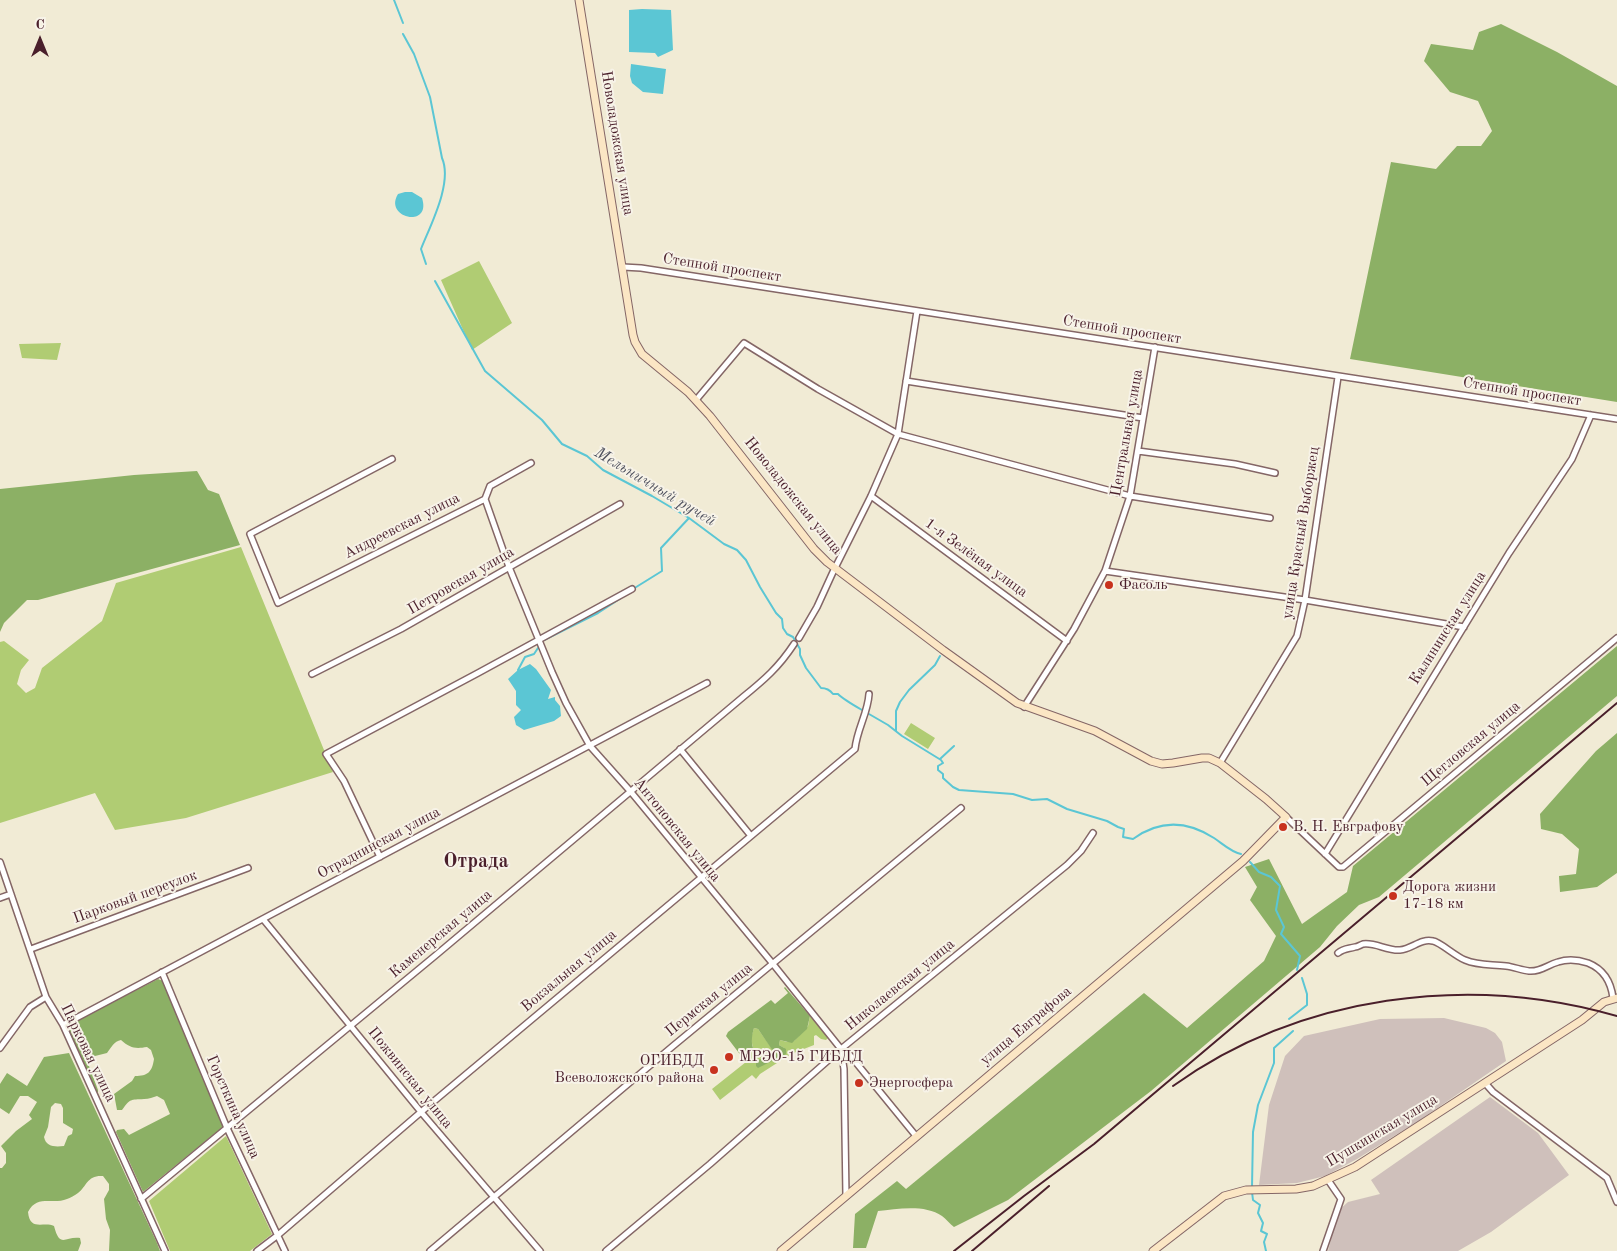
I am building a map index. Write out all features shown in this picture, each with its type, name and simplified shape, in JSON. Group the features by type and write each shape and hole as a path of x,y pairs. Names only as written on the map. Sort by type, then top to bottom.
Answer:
{"street":[{"name":"Новоладожская улица","path":"580,0 633,335 642,354 674,379 696,400 814,549 834,569 979,677 1024,706 1094,732 1151,762 1162,764 1202,758 1220,763 1266,799 1341,868"},
{"name":"Степной проспект","path":"623,267 641,268 1617,419"},
{"path":"798,638 817,607 871,496 898,434 916,311"},
{"path":"696,400 744,343 818,389 898,434 1130,496 1270,518"},
{"name":"Центральная улица","path":"1024,706 1068,640 1105,571 1130,496 1155,347"},
{"name":"улица Красный Выборжец","path":"1220,763 1297,636 1305,600 1338,377"},
{"path":"906,381 1143,418"},
{"name":"Калининская улица","path":"1325,854 1515,544 1572,459 1591,415"},
{"path":"1138,451 1235,464 1275,472"},
{"name":"Андреевская улица","path":"392,459 250,534 278,603 485,499 490,486 531,463"},
{"name":"1-я Зелёная улица","path":"871,496 1068,640"},
{"name":"Антоновская улица","path":"485,499 552,672 566,703 590,746 631,792 700,878 773,964 840,1049 849,1054 916,1136"},
{"name":"Петровская улица","path":"312,674 401,630 620,504"},
{"path":"1105,571 1305,600 1464,626"},
{"path":"380,857 344,781 326,754 632,589"},
{"name":"Щегловская улица","path":"1341,868 1617,638"},
{"name":"Каменерская улица","path":"141,1199 631,792 778,666 794,644"},
{"name":"Отраднинская улица","path":"63,1025 707,683"},
{"name":"Вокзальная улица","path":"257,1251 855,749 856,738 869,702 869,694"},
{"path":"680,750 751,836"},
{"name":"Пермская улица","path":"430,1251 673,1046 961,808"},
{"name":"улица Евграфова","path":"781,1251 1243,861 1286,817"},
{"name":"Николаевская улица","path":"606,1251 710,1164 840,1049 1068,865 1094,833"},
{"name":"Парковая улица","path":"0,862 46,997 63,1025 165,1251"},
{"name":"Парковый переулок","path":"31,949 248,868"},
{"path":"0,898 11,894"},
{"name":"Пожвинская улица","path":"262,919 421,1112 540,1251"},
{"path":"1338,952 1344,948 1354,948 1363,944 1399,950 1410,948 1423,941 1434,941 1466,961 1485,965 1506,966 1530,971 1542,970 1558,962 1573,960 1598,968 1604,974 1615,998"},
{"name":"Горсткина улица","path":"162,972 227,1128 285,1251"},
{"path":"0,1048 30,1007 46,997"},
{"name":"Пушкинская улица","path":"1153,1251 1224,1196 1246,1190 1313,1186 1328,1180 1381,1151 1582,1020 1604,1002 1615,998"},
{"path":"840,1049 844,1069 846,1196"},
{"path":"1484,1083 1493,1092 1607,1178 1617,1202"},
{"path":"1323,1251 1341,1199 1328,1180"}],"shaded area":[{"path":"1444,1018 1486,1028 1495,1033 1502,1042 1506,1061 1420,1120 1357,1159 1325,1176 1297,1183 1259,1185 1269,1105 1285,1056 1304,1036 1380,1019"},
{"path":"1490,1097 1538,1133 1569,1175 1491,1232 1458,1251 1328,1251 1338,1211 1348,1202 1380,1194 1371,1180"}],"green space":[{"path":"1501,24 1557,52 1617,86 1617,402 1350,359 1391,162 1436,169 1457,146 1481,146 1492,131 1478,101 1450,92 1424,61 1431,44 1473,50 1479,32"},
{"path":"479,261 512,323 472,350 441,280"},
{"path":"61,343 57,360 22,358 19,344"},
{"path":"197,471 208,490 219,494 240,545 38,600 27,600 4,623 0,632 0,489 134,475"},
{"path":"241,547 333,772 186,818 115,830 95,793 0,823 0,642 4,641 29,660 21,670 17,684 26,693 35,688 42,668 102,621 116,583"},
{"path":"1617,646 1617,696 1379,897 1359,905 1337,926 1320,947 1151,1091 1008,1200 954,1227 942,1216 928,1210 911,1208 878,1211 866,1248 853,1248 855,1214 897,1181 906,1189 1144,993 1187,1028 1264,961 1276,936 1250,900 1257,887 1245,867 1269,859 1302,924 1347,892 1353,866"},
{"path":"911,723 935,738 928,749 904,734"},
{"path":"1617,733 1617,873 1597,887 1560,892 1559,876 1576,874 1579,849 1562,834 1541,829 1540,814 1596,751"},
{"path":"158,979 163,981 224,1126 143,1192 116,1132 117,1130 124,1129 129,1135 170,1114 164,1100 157,1096 148,1099 131,1100 122,1110 117,1110 114,1094 132,1081 135,1076 149,1072 154,1059 151,1050 147,1047 139,1048 127,1045 121,1040 115,1043 107,1053 95,1056 89,1066 98,1090 98,1092 95,1092 66,1026"},
{"path":"785,987 810,1016 807,1029 792,1043 780,1040 779,1045 786,1049 786,1054 758,1068 756,1061 771,1055 773,1051 758,1029 754,1028 753,1031 753,1048 742,1057 726,1036 728,1032 771,1000 775,1004 788,993"},
{"path":"810,1016 828,1038 826,1040 816,1035 814,1036 814,1045 791,1054 760,1074 756,1079 752,1075 720,1100 712,1089 746,1062 742,1057 753,1048 751,1038 754,1028 758,1029 773,1050 771,1055 761,1058 775,1060 784,1056 784,1048 779,1045 780,1040 794,1041 808,1026"},
{"path":"69,1053 160,1251 109,1251 110,1230 106,1219 104,1199 109,1190 109,1184 103,1176 98,1176 90,1179 78,1193 70,1198 62,1201 36,1203 28,1212 29,1218 34,1224 54,1226 58,1237 61,1239 80,1238 81,1243 78,1251 0,1251 0,1168 6,1163 6,1153 1,1146 32,1119 29,1115 37,1102 28,1096 20,1096 9,1114 0,1108 0,1084 7,1073 27,1086 44,1057","holes":["55,1103 61,1104 63,1108 63,1123 73,1129 72,1134 68,1136 64,1146 49,1145 44,1137 48,1127 51,1107"]},
{"path":"226,1136 272,1234 250,1251 170,1251 149,1201"}],"water":[{"path":"629,10 671,10 673,50 658,57 655,53 629,52"},
{"path":"631,64 666,69 663,94 643,92 632,83 630,76"},
{"path":"412,192 422,198 423,208 420,214 415,217 408,217 397,209 395,202 398,194"},
{"path":"530,664 536,669 551,690 548,699 555,697 560,706 561,716 554,721 524,730 516,725 514,717 521,710 516,705 516,691 508,679 518,670"}],"waterway":[{"name":"Мельничный ручей","path":"394,0 403,23"},
{"name":"Мельничный ручей","path":"403,34 414,54 430,97 445,168 443,192 421,249 426,264"},
{"name":"Мельничный ручей","path":"435,281 485,371 542,420 562,444 587,456 603,470 689,518 724,544 737,550 746,560 760,587 776,613 782,619 783,628 787,634 793,637 800,649 800,655 806,668 821,688 825,688 833,694 838,694 862,710"},
{"path":"633,589 662,571 661,548 689,518"},
{"path":"544,640 598,613 621,598"},
{"path":"518,670 525,657 534,654 538,648"},
{"path":"896,731 896,711 900,702 909,690 935,665 940,656"},
{"name":"Мельничный ручей","path":"869,714 941,760 943,763 938,766 938,770 943,774 943,778 959,790 1013,794 1032,800 1047,799 1067,809 1107,821 1124,829 1123,837 1133,839 1153,828 1183,825 1204,832 1230,850 1241,854"},
{"path":"940,759 954,746"},
{"name":"Мельничный ручей","path":"1250,862 1259,872 1271,877 1280,886 1276,910 1284,927 1281,934 1300,956 1297,970"},
{"name":"Мельничный ручей","path":"1289,1019 1307,1005 1307,994 1302,978"},
{"path":"1252,1187 1253,1132 1258,1105 1274,1063 1274,1048 1293,1031"},
{"path":"1252,1192 1253,1200 1260,1205 1258,1213 1263,1223 1261,1231 1267,1234 1264,1242 1266,1251"}],"railway":[{"path":"954,1251 1094,1144 1617,703"},
{"path":"1173,1086 1222,1055 1275,1031 1330,1013 1387,1001 1445,995 1503,996 1560,1003 1617,1016"},
{"path":"972,1251 1049,1186"}],"place":[{"name":"Фасоль","path":"1109,585"},
{"name":"В. Н. Евграфову","path":"1283,827"},
{"name":"Дорога жизни 17-18 км","path":"1393,896"},
{"name":"МРЭО-15 ГИБДД","path":"729,1057"},
{"name":"ОГИБДД Всеволожского района","path":"714,1070"},
{"name":"Энергосфера","path":"859,1083"}],"district":[{"name":"Отрада","path":"476,862"}]}
